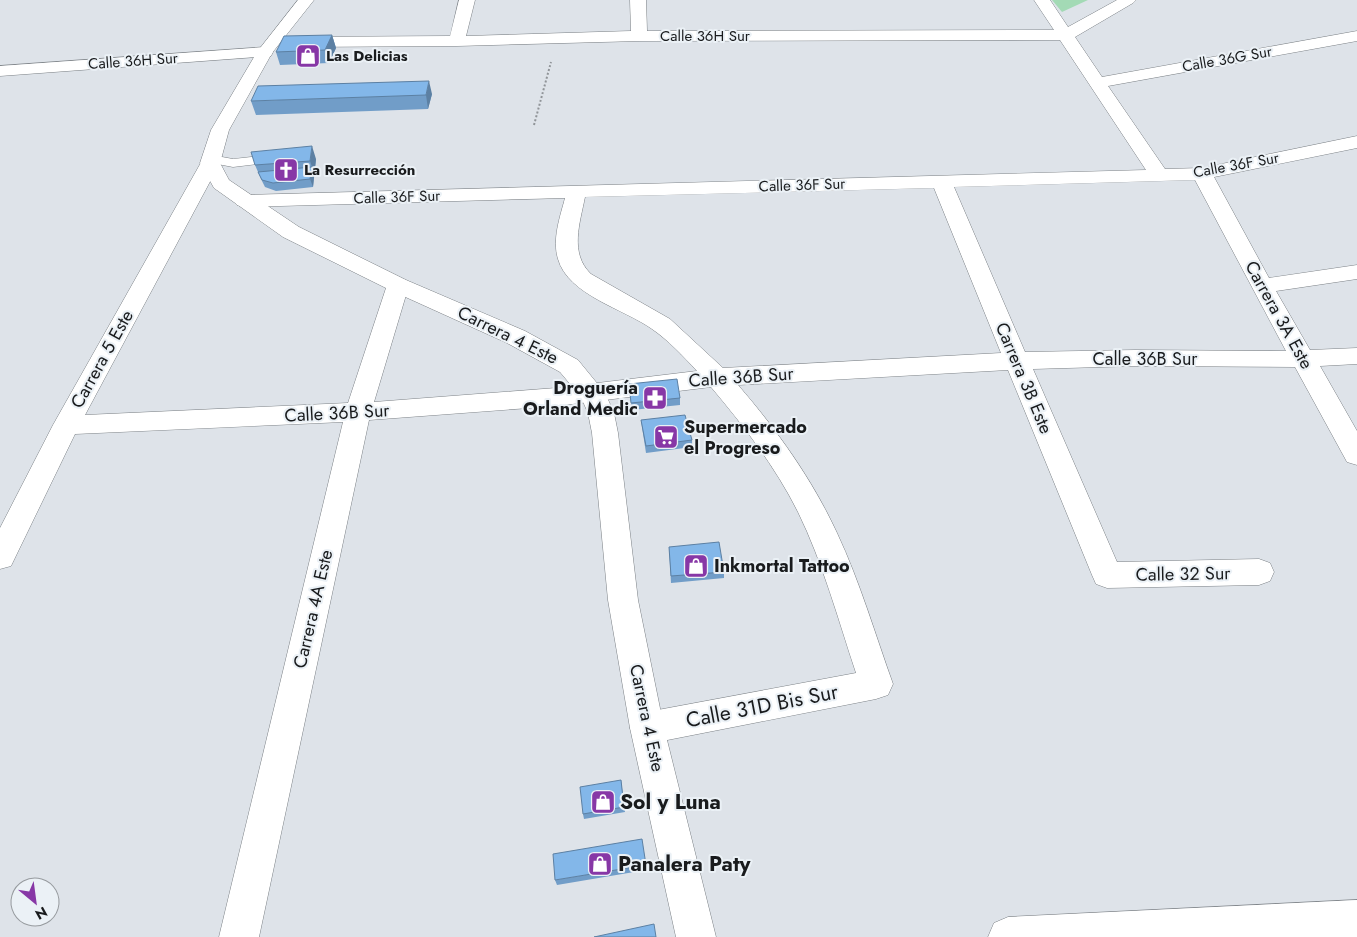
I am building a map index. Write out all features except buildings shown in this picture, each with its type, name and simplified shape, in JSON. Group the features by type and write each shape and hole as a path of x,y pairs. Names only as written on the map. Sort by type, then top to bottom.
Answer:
{"street":[{"path":"211,161 220,130 269,47 306,0"},
{"path":"457,41 467,0"},
{"path":"638,0 639,36"},
{"path":"1042,0 1159,175"},
{"name":"Calle 36H Sur","path":"0,71 269,47 558,37 1066,35 1128,0"},
{"name":"Calle 36G Sur","path":"1097,83 1357,36"},
{"name":"Calle 36F Sur","path":"244,202 1202,174 1357,142"},
{"name":"Carrera 4 Este","path":"211,161 221,184 244,202 291,232 398,284 484,322 555,358 569,366 592,393 601,413 605,433 623,600 648,728 696,937"},
{"name":"Carrera 5 Este","path":"0,557 66,425 211,161"},
{"name":"Carrera 3A Este","path":"1202,174 1262,286 1357,455"},
{"name":"Carrera 3B Este","path":"941,181 1107,575"},
{"path":"576,192 567,252 573,268 588,282 649,316 673,333 719,377"},
{"path":"1262,286 1357,272"},
{"name":"Carrera 4A Este","path":"239,937 358,412 398,284"},
{"name":"Calle 36B Sur","path":"66,425 358,412 592,393 719,377 1017,361 1109,358 1304,359 1357,356"},
{"name":"Calle 31D Bis Sur","path":"648,728 876,684 841,580 822,532 775,452 719,377"},
{"name":"Calle 32 Sur","path":"1107,575 1259,572"},
{"path":"1008,937 1357,920"}],"lane":[{"path":"211,161 233,163 256,162 287,156"}],"path":[{"path":"534,125 558,37"}],"green space":[{"path":"1052,0 1088,0 1062,12"}],"place":[{"name":"Las Delicias","path":"308,56"},
{"name":"La Resurrección","path":"286,170"},
{"name":"Droguería Orland Medic","path":"655,398"},
{"name":"Supermercado el Progreso","path":"666,437"},
{"name":"Inkmortal Tattoo","path":"696,566"},
{"name":"Sol y Luna","path":"603,802"},
{"name":"Panalera Paty","path":"600,864"}]}
